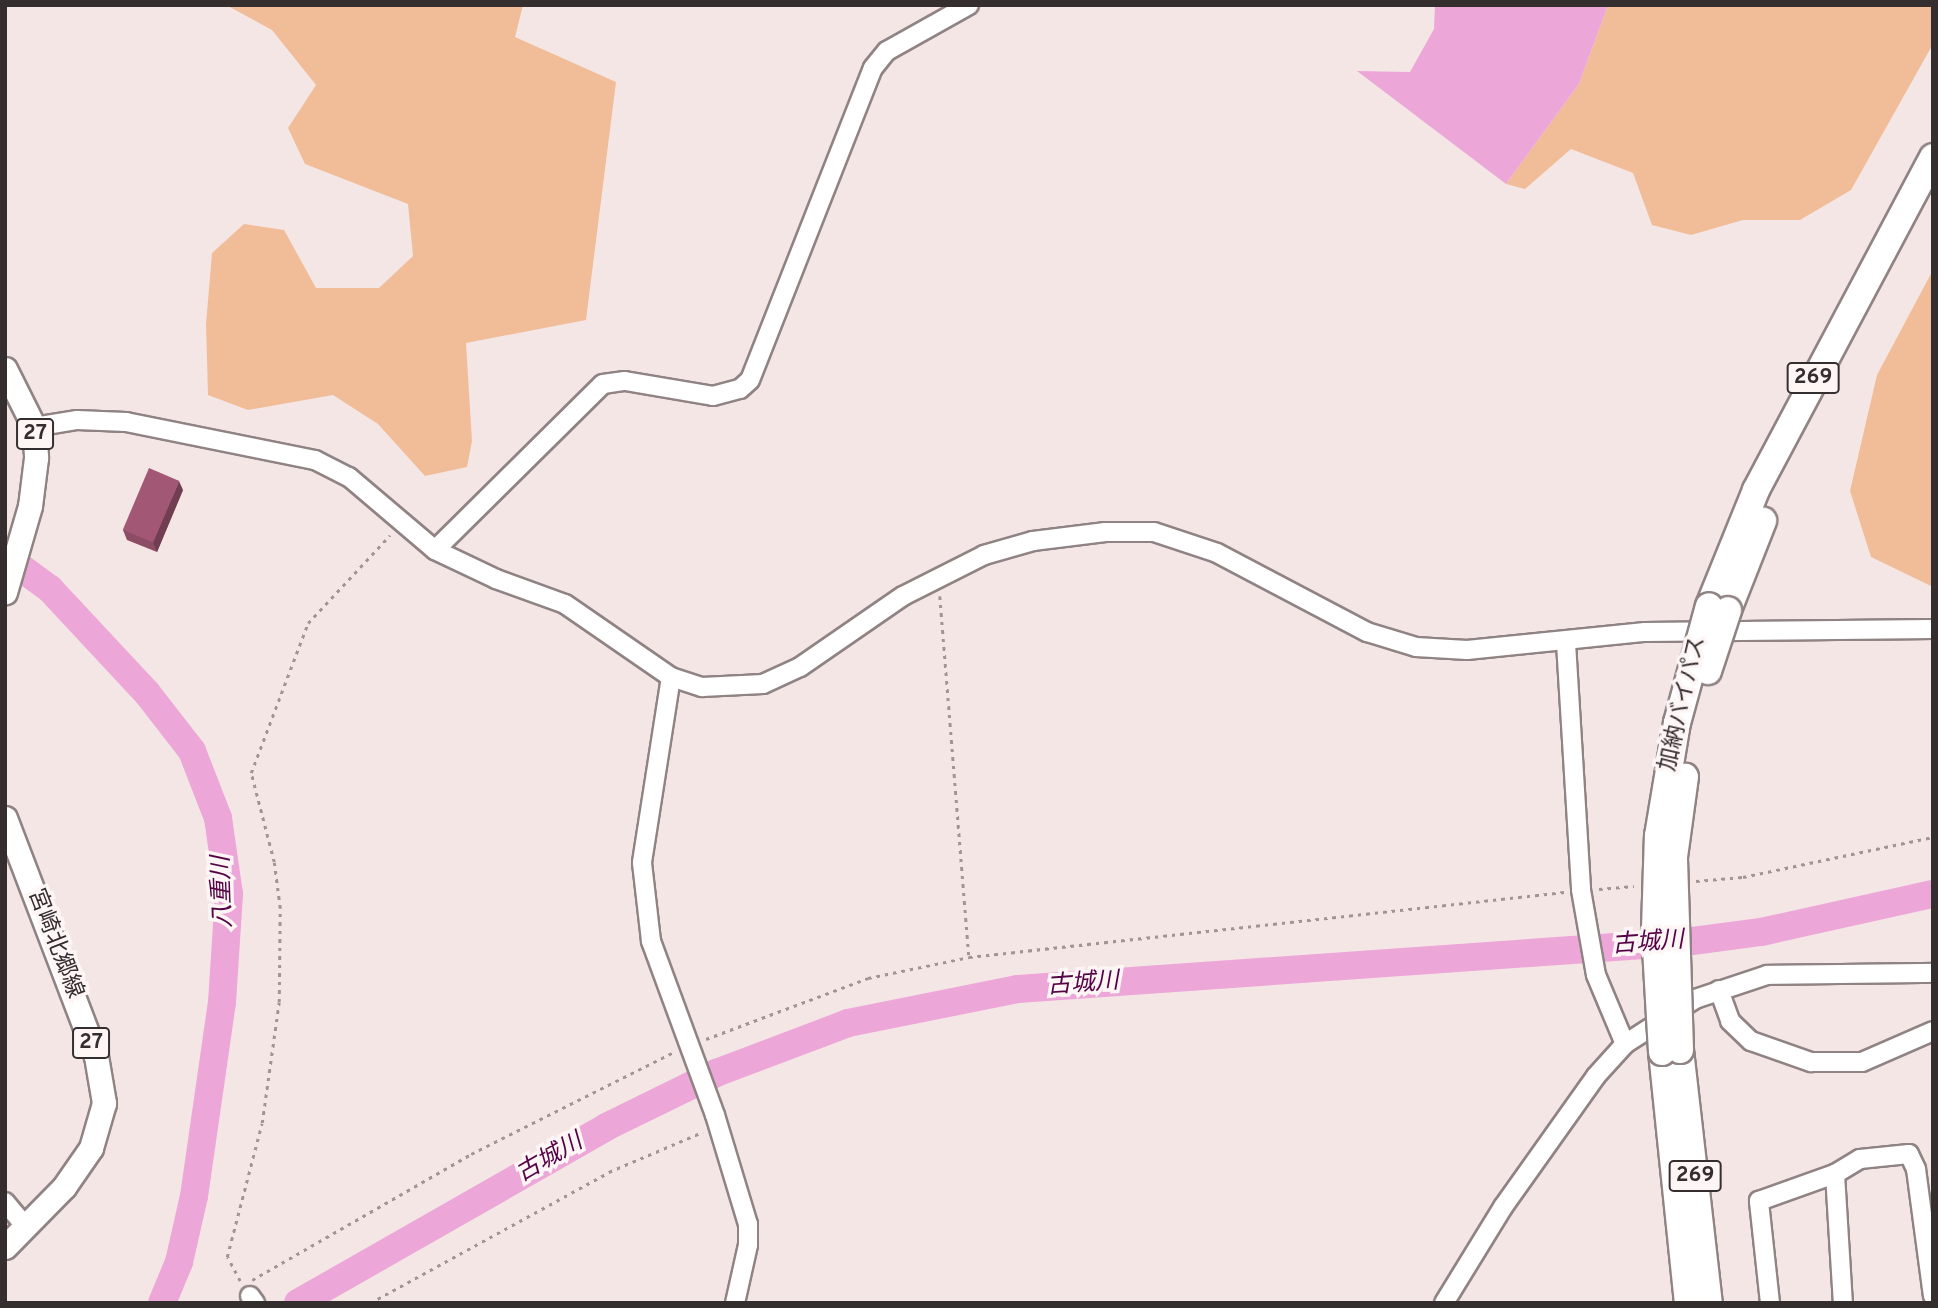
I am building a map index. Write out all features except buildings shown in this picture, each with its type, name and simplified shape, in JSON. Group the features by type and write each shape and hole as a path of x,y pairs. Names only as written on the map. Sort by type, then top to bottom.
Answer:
{"highway":[{"name":"加納バイパス","path":"1709,1303 1655,929 1658,836 1677,723 1756,490 1933,158"},
{"name":"加納バイパス","path":"1718,608 1771,500 1933,193"},
{"name":"加納バイパス","path":"1671,1051 1688,1303"}],"main road":[{"name":"27","path":"5,369 34,428 30,506 5,592"},
{"name":"宮崎北郷線","path":"5,818 96,1056 104,1103 91,1148 64,1188 5,1247"}],"street":[{"path":"435,550 603,384 625,381 713,396 740,389 750,380 873,68 887,51 969,5"},
{"path":"34,428 77,420 126,422 316,460 349,477 401,524 435,550 496,579 565,604 671,677 702,687 763,684 800,667 939,575 1033,541 1154,532 1217,553 1367,632 1416,647 1466,650 1566,643 1645,632 1933,629"},
{"path":"1566,643 1583,898 1596,975 1625,1044"},
{"path":"671,677 642,863 651,942 688,1050 717,1120 748,1224 748,1245 735,1303"},
{"path":"1444,1303 1532,1165 1596,1076 1625,1044 1695,999 1767,975 1933,973"},
{"path":"1719,990 1730,1021 1751,1041 1811,1062 1862,1062 1933,1031"},
{"path":"1770,1303 1759,1201 1835,1174 1860,1159 1909,1154 1916,1169 1933,1296"},
{"path":"1835,1174 1843,1303"},
{"path":"5,1202 26,1227"}],"path":[{"path":"401,524 308,624 251,774 278,897 279,1002 260,1134 227,1257 243,1285 471,1154 688,1050 868,978 969,957 1583,898 1635,886"},
{"path":"939,575 969,957"},
{"path":"1689,882 1743,877 1933,837"},
{"path":"370,1303 610,1172 717,1120"}],"shaded area":[{"path":"226,5 523,5 515,37 616,82 586,320 466,343 472,441 467,467 425,476 378,424 333,395 248,410 208,395 206,324 212,253 244,224 284,230 316,288 379,288 413,256 408,204 305,164 288,128 316,85 272,30"},
{"path":"1435,5 1608,5 1579,84 1506,184 1357,71 1410,72 1434,29"},
{"path":"1608,5 1933,5 1933,44 1851,190 1800,220 1743,220 1691,235 1652,225 1633,173 1571,149 1525,189 1506,184 1579,84"},
{"path":"1933,270 1933,587 1871,557 1850,491 1877,375"}],"waterway":[{"name":"八重川","path":"5,556 50,589 147,693 192,751 218,818 229,894 222,1002 194,1196 179,1262 162,1303"},
{"name":"古城川","path":"298,1303 606,1127 716,1073 848,1023 1018,989 1685,942 1761,932 1933,894"}]}
